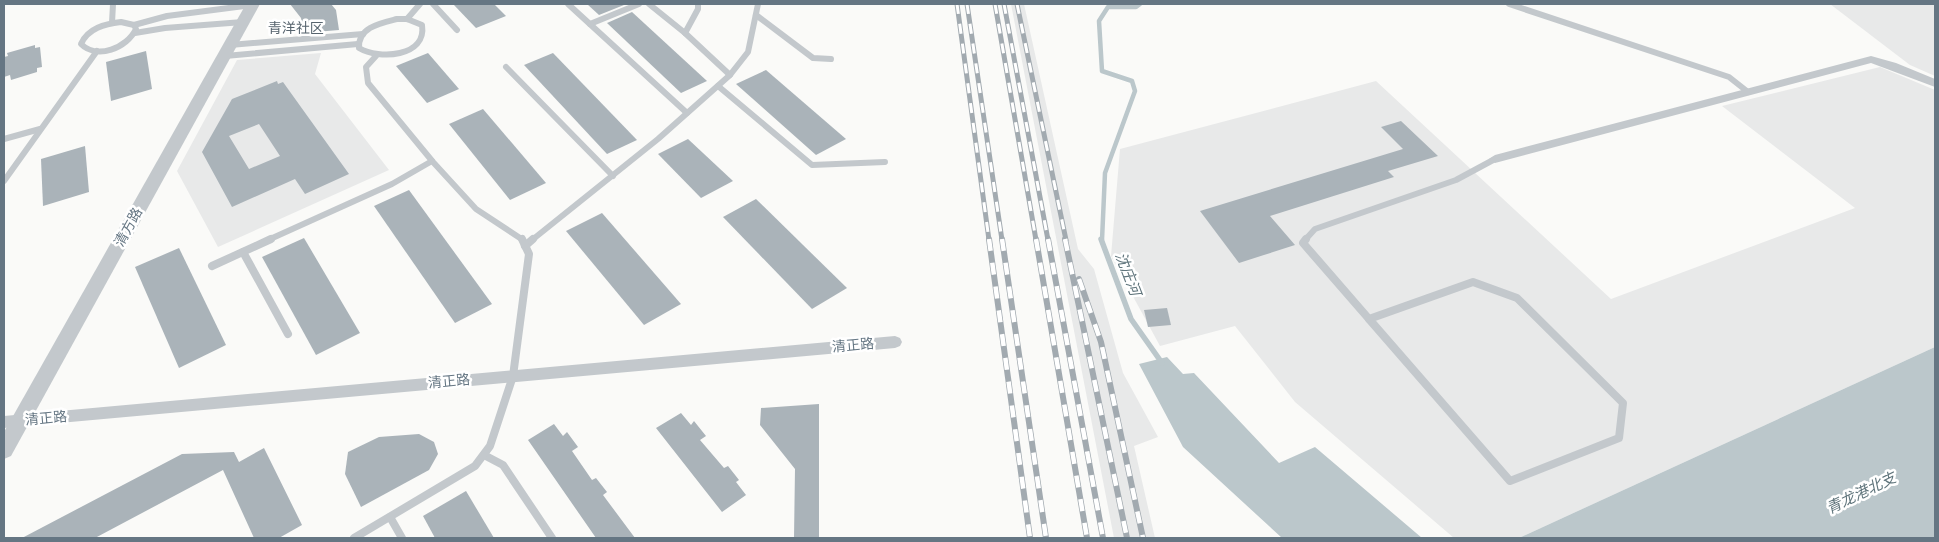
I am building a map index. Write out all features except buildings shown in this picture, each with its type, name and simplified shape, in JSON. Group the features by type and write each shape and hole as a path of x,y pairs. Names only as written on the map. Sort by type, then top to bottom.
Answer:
{"street":[{"name":"清方路","path":"4,450 253,4"},
{"path":"1495,159 1871,59 1892,65 1935,83"},
{"name":"清正路","path":"4,422 895,342"}],"lane":[{"path":"112,23 113,4"},
{"path":"134,26 136,29 132,38 119,46 97,51 83,48 81,44 82,40 94,30 112,23 121,22 134,26 167,16 253,4"},
{"path":"407,19 420,4"},
{"path":"433,4 457,30"},
{"path":"568,4 688,113"},
{"path":"590,24 639,4"},
{"path":"649,4 685,33 730,75"},
{"path":"685,33 698,9 698,4"},
{"path":"525,246 613,176 730,75 748,52 758,4"},
{"path":"1509,4 1729,77 1748,92"},
{"path":"756,15 812,58 831,59"},
{"path":"227,50 362,34 374,25 385,21 407,19 422,25 424,30 423,37 418,43 401,52 376,56 359,48 358,44 362,34"},
{"path":"135,33 165,28 243,22"},
{"path":"227,50 358,44"},
{"path":"4,181 97,51"},
{"path":"354,538 476,466 490,446 513,376 528,254 522,239 476,209 432,161 368,83 366,67 376,56"},
{"path":"506,67 613,176"},
{"path":"718,86 812,165 885,162"},
{"path":"4,139 40,129"},
{"path":"1369,319 1473,282 1517,298 1623,403 1619,438 1510,481 1369,319 1303,243 1315,229 1456,180 1495,159"},
{"path":"212,266 392,184 432,161"},
{"path":"243,252 288,334"},
{"path":"484,455 503,465 552,538"},
{"path":"390,517 402,538"}],"shaded area":[{"path":"1011,4 1024,4 1078,249 1094,269 1123,373 1158,437 1134,446 1155,538 1114,538"},
{"path":"1830,4 1935,4 1935,76 1910,65"},
{"path":"321,53 315,74 389,170 218,247 177,171 237,60"},
{"path":"1880,67 1935,90 1935,347 1519,538 1454,538 1295,402 1235,326 1160,346 1111,256 1120,149 1376,81 1611,299 1855,208 1722,106"}],"water":[{"name":"青龙港北支","path":"1935,347 1935,538 1519,538"},
{"path":"1167,357 1183,374 1194,373 1279,463 1315,447 1422,538 1282,538 1183,447 1139,364"}],"waterway":[{"name":"沈庄河","path":"1102,240 1105,173 1135,91 1132,81 1102,71 1099,21 1108,7 1136,7 1140,4"},
{"name":"沈庄河","path":"1101,239 1131,319 1162,363"}],"railway":[{"path":"957,4 989,240"},
{"path":"967,4 1002,240"},
{"path":"995,4 1036,240"},
{"path":"1004,4 1048,240"},
{"path":"1017,4 1066,240"},
{"path":"989,239 1030,538"},
{"path":"1002,239 1046,538"},
{"path":"1036,239 1087,538"},
{"path":"1048,239 1103,538"},
{"path":"1065,239 1127,538"},
{"path":"1079,279 1101,342 1143,538"}],"district":[{"name":"青洋社区","path":"296,28"}]}
